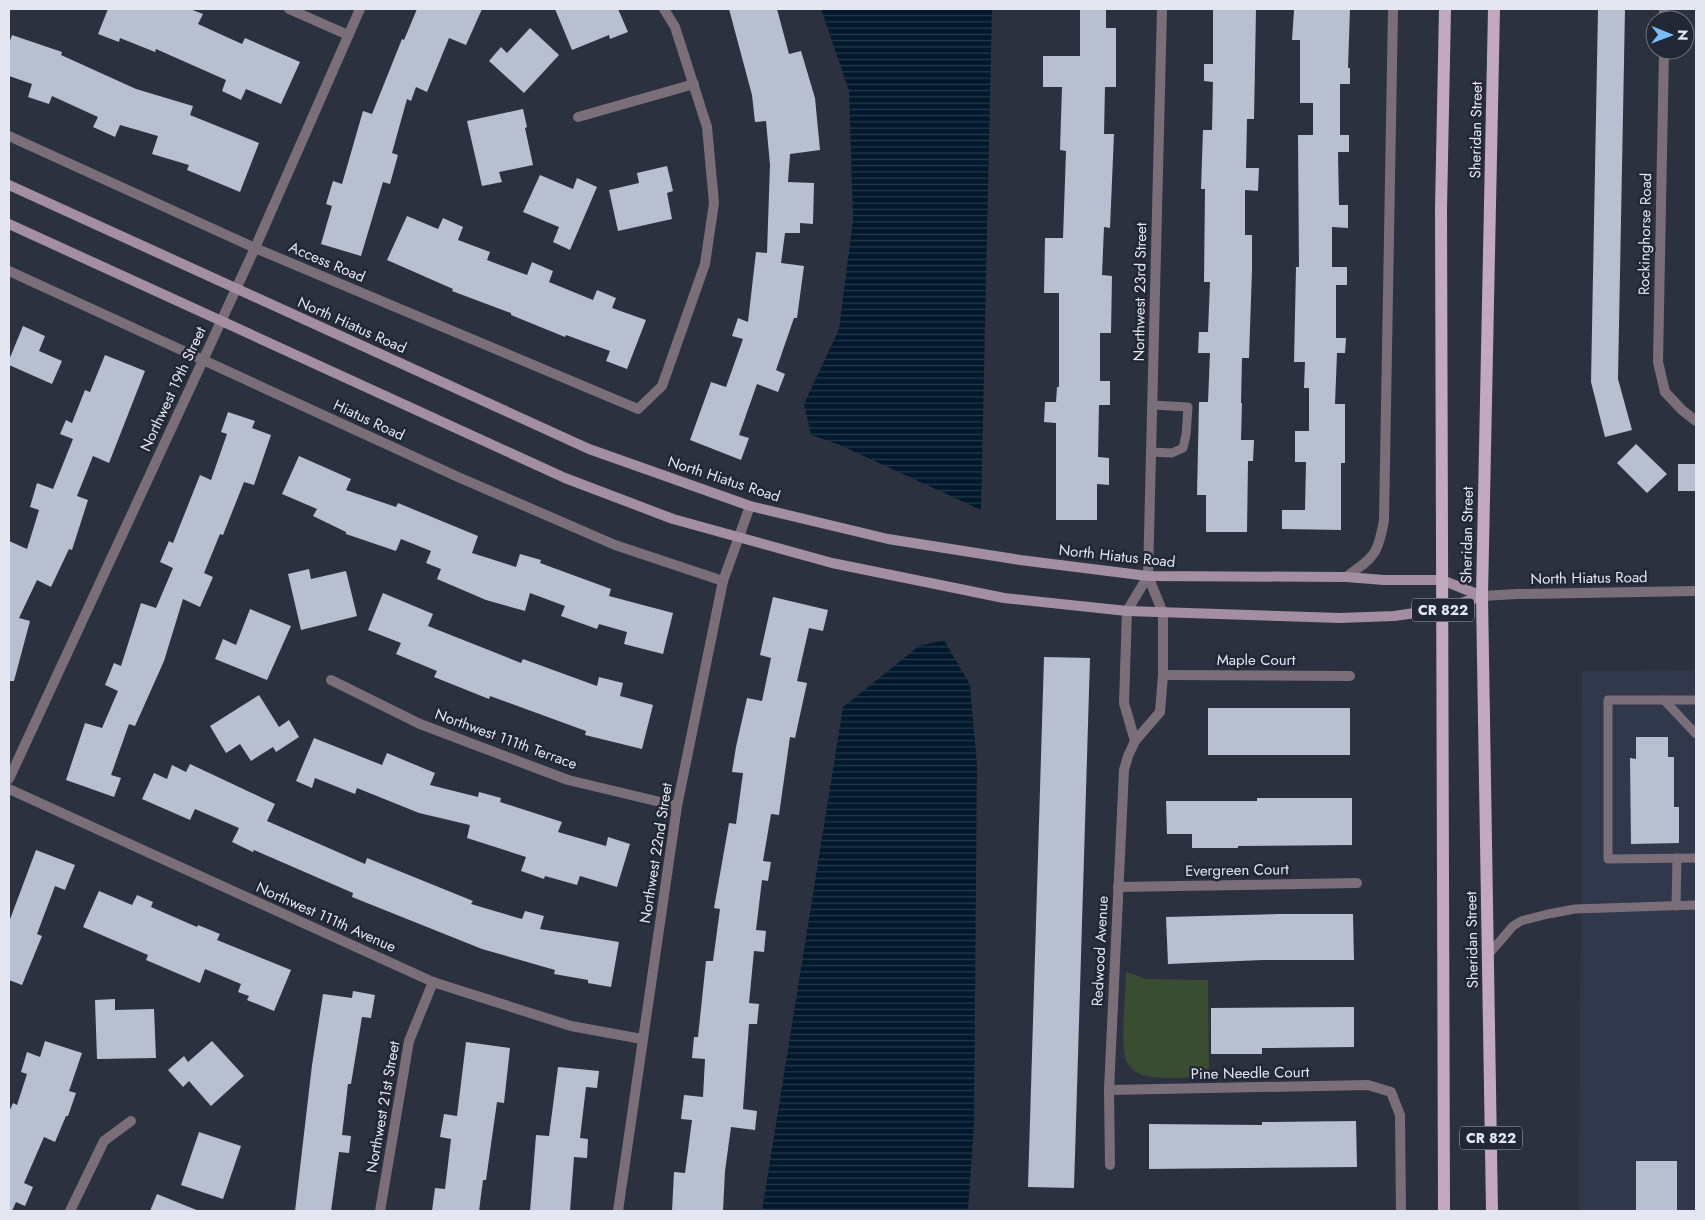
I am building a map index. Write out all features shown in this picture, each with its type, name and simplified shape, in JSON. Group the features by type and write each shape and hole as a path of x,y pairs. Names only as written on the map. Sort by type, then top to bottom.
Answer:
{"main road":[{"name":"Sheridan Street","path":"1444,1211 1441,209 1445,9"},
{"name":"Sheridan Street","path":"1492,1211 1482,596 1494,9"},
{"name":"North Hiatus Road","path":"9,185 590,449 750,506 888,539 1020,560 1148,576 1346,576 1384,580 1442,580 1482,596"},
{"name":"North Hiatus Road","path":"9,224 565,478 673,519 832,563 1004,598 1127,611 1340,618 1394,616 1443,608 1482,596"}],"street":[{"path":"289,9 348,35"},
{"name":"Northwest 19th Street","path":"9,779 222,321 360,9"},
{"path":"578,117 694,84 675,27 664,9"},
{"name":"Northwest 23rd Street","path":"1148,576 1162,9"},
{"path":"1346,576 1370,560 1380,540 1384,520 1393,9"},
{"name":"Rockinghorse Road","path":"1664,60 1658,362 1665,392 1682,410 1696,421"},
{"name":"Access Road","path":"9,136 255,248 638,409 662,386 705,264 714,202 707,127 694,84"},
{"name":"Hiatus Road","path":"9,271 458,477 615,545 723,581"},
{"name":"Northwest 22nd Street","path":"618,1211 677,806 723,581 750,506"},
{"path":"1135,742 1124,703 1127,611 1148,576"},
{"name":"Redwood Avenue","path":"1110,1165 1108,1090 1124,770 1135,742 1160,712 1163,675 1163,612 1148,576"},
{"name":"North Hiatus Road","path":"1482,596 1696,591"},
{"name":"Maple Court","path":"1163,675 1350,676"},
{"name":"Northwest 111th Terrace","path":"331,680 420,724 568,780 677,806"},
{"name":"Northwest 111th Avenue","path":"9,789 433,982 570,1026 642,1039"},
{"name":"Evergreen Court","path":"1118,887 1357,883"},
{"name":"Northwest 21st Street","path":"380,1211 409,1041 433,982"},
{"name":"Pine Needle Court","path":"1108,1090 1368,1085 1391,1092 1400,1115 1401,1211"},
{"path":"70,1211 104,1141 131,1121"}],"lane":[{"path":"1151,452 1172,453 1183,448 1188,407 1152,406"},
{"path":"1696,700 1608,700 1608,859 1696,858"},
{"path":"1664,700 1696,734"},
{"path":"1676,906 1677,858"},
{"path":"1488,955 1512,926 1521,921 1539,916 1575,909 1696,905"}],"shaded area":[{"path":"821,9 992,9 981,510 840,445 811,435 804,404 839,329 853,220 849,91"},
{"path":"944,640 970,685 977,765 974,1124 968,1211 762,1211 843,707 919,646"},
{"path":"1696,670 1696,1211 1579,1211 1582,671"}],"green space":[{"path":"1126,972 1146,979 1208,980 1209,1076 1154,1077 1140,1074 1130,1066 1126,1060 1123,1042"}],"building":[{"path":"108,9 190,9 203,14 198,24 242,44 245,38 300,62 281,104 246,89 241,100 222,91 226,80 156,49 155,52 120,38 119,42 98,34"},
{"path":"417,9 482,9 466,45 449,38 427,92 416,87 411,101 407,99 392,153 398,155 390,184 383,182 361,256 321,244 332,206 326,204 333,181 342,184 363,111 372,114 402,39 404,40"},
{"path":"555,9 618,9 628,32 610,39 609,35 572,50"},
{"path":"729,9 777,9 789,54 801,51 815,98 820,150 790,154 788,182 814,183 813,224 800,223 800,233 785,233 781,263 804,266 797,318 794,318 776,370 785,374 778,392 757,384 739,435 749,438 741,460 690,440 711,382 726,387 743,339 732,336 738,318 748,322 756,252 767,253 770,165 766,121 755,122 752,95"},
{"path":"1080,9 1106,9 1106,28 1116,28 1116,87 1105,87 1104,134 1114,134 1110,228 1104,227 1102,275 1112,276 1111,333 1100,333 1100,381 1110,381 1110,405 1099,405 1098,457 1109,458 1109,485 1097,484 1097,520 1056,520 1056,423 1044,422 1045,402 1056,402 1057,387 1059,387 1059,293 1044,293 1045,238 1063,238 1066,151 1060,150 1062,87 1043,87 1043,56 1080,56"},
{"path":"1213,9 1256,9 1254,119 1247,119 1246,168 1259,168 1258,191 1245,190 1245,235 1252,235 1252,270 1249,358 1242,358 1241,403 1241,440 1254,440 1253,461 1248,461 1247,532 1206,532 1206,495 1197,495 1199,402 1208,402 1210,353 1198,353 1199,332 1208,332 1210,282 1204,282 1205,189 1201,189 1203,130 1212,130 1213,82 1204,81 1204,64 1213,64"},
{"path":"1350,9 1348,68 1350,68 1350,84 1340,84 1340,135 1349,135 1349,152 1338,152 1339,205 1348,205 1348,228 1332,227 1332,267 1347,267 1347,285 1336,285 1336,338 1346,338 1345,353 1337,353 1335,404 1345,404 1345,463 1341,463 1341,530 1282,529 1282,510 1305,510 1306,462 1295,462 1295,431 1309,431 1309,388 1304,388 1305,362 1294,362 1296,267 1299,267 1298,135 1313,135 1313,103 1300,103 1300,40 1292,40 1294,10"},
{"path":"1598,9 1625,9 1618,379 1632,430 1605,437 1591,382"},
{"path":"530,28 559,55 524,93 489,61 501,47 507,53"},
{"path":"12,35 62,52 61,55 136,89 193,106 190,115 259,143 240,192 187,170 189,165 152,154 158,136 120,125 115,137 93,127 98,117 52,96 49,104 28,97 32,84 9,76 9,44"},
{"path":"523,109 533,165 499,172 502,182 482,186 467,121"},
{"path":"667,166 673,191 667,193 672,219 618,231 609,190 639,183 637,173"},
{"path":"540,175 573,189 577,178 597,187 570,250 553,242 559,227 523,212"},
{"path":"407,216 438,229 443,218 463,227 458,240 490,252 487,260 527,275 532,262 553,271 549,282 593,300 597,290 616,298 612,308 646,320 627,369 606,361 610,351 566,335 565,337 511,315 511,313 452,291 453,289 387,260"},
{"path":"23,326 45,336 39,351 62,361 52,384 9,365 9,360"},
{"path":"105,355 145,371 109,463 93,456 77,496 88,500 72,550 69,549 51,587 37,580 19,618 30,621 14,681 9,681 9,541 27,549 39,510 30,507 37,483 53,489 73,439 60,434 66,420 72,423 85,390 90,392"},
{"path":"228,412 255,421 252,428 271,435 254,485 244,482 223,535 220,534 204,573 213,577 200,607 183,599 164,661 135,726 129,724 111,775 121,778 114,797 66,780 85,723 102,728 118,691 105,685 114,663 121,666 141,603 156,608 173,568 160,562 169,541 173,543 200,475 211,480 227,434 221,432"},
{"path":"1636,444 1667,474 1647,493 1617,463"},
{"path":"299,456 351,479 346,490 396,507 398,503 478,536 472,553 516,567 520,554 541,560 540,563 611,589 609,596 673,613 663,654 624,644 627,632 599,624 597,629 561,616 565,606 530,593 525,611 486,600 437,579 441,569 426,563 431,551 401,539 396,551 346,534 346,532 313,516 317,509 282,494"},
{"path":"1678,464 1696,464 1696,491 1678,491"},
{"path":"309,569 311,579 346,571 357,616 301,630 288,574"},
{"path":"383,593 433,614 428,626 521,663 523,659 597,686 599,677 623,683 620,696 653,705 642,749 585,735 586,731 490,696 489,699 434,677 437,671 396,654 401,643 368,630"},
{"path":"773,597 828,610 823,631 809,628 797,681 807,683 795,738 790,737 779,815 771,814 763,861 771,862 768,881 762,880 756,930 766,931 764,952 754,951 749,1003 759,1004 757,1024 749,1024 743,1109 757,1111 755,1130 731,1127 725,1171 723,1211 672,1211 674,1172 685,1173 692,1120 681,1119 684,1095 703,1097 705,1059 692,1058 694,1037 698,1037 706,961 713,961 720,909 714,908 729,823 736,824 743,773 732,772 736,747 747,698 762,701 771,658 760,655"},
{"path":"250,609 291,626 267,680 215,659 223,639 236,645"},
{"path":"1044,657 1090,658 1074,1188 1028,1187"},
{"path":"259,695 279,727 289,720 299,737 276,752 273,747 251,761 240,744 226,753 210,726"},
{"path":"1208,708 1350,708 1350,755 1208,755"},
{"path":"1636,737 1668,737 1668,757 1674,757 1674,807 1679,807 1679,843 1631,844 1630,758 1636,759"},
{"path":"314,738 382,765 387,753 435,773 430,785 478,797 479,792 501,798 500,802 562,822 558,832 606,846 608,837 630,844 617,887 580,876 577,885 545,876 544,879 521,871 526,857 467,838 470,825 419,813 357,788 355,794 315,778 312,788 296,781"},
{"path":"190,764 275,804 267,821 365,864 367,858 473,901 471,904 522,919 525,911 544,916 540,929 619,942 611,987 588,983 588,980 554,974 555,970 482,949 352,897 353,893 232,842 239,828 195,809 190,820 142,799 154,773 167,779 172,765 186,772"},
{"path":"1257,798 1352,798 1352,845 1192,848 1192,834 1167,834 1166,801 1257,801"},
{"path":"36,850 75,865 65,890 55,886 37,934 42,936 22,985 9,980 9,922"},
{"path":"99,891 132,905 137,895 153,902 151,907 197,927 198,925 220,934 217,940 291,970 274,1011 247,1000 249,996 238,992 241,984 205,969 200,983 146,960 148,955 83,927"},
{"path":"1353,914 1354,960 1263,960 1168,964 1166,917"},
{"path":"353,991 375,995 371,1018 362,1017 351,1084 348,1084 342,1135 351,1136 349,1153 339,1152 331,1211 295,1211 312,1065 323,994 352,998"},
{"path":"115,999 115,1010 154,1009 156,1058 97,1059 95,1000"},
{"path":"1354,1007 1354,1047 1262,1048 1262,1054 1211,1054 1211,1008"},
{"path":"45,1041 82,1053 69,1091 76,1093 68,1116 66,1116 55,1142 44,1137 24,1183 33,1187 25,1206 16,1202 12,1211 9,1211 9,1112 13,1103 17,1105 27,1074 21,1072 27,1052 40,1057"},
{"path":"212,1041 244,1076 211,1106 189,1081 183,1087 168,1070 184,1056 188,1062"},
{"path":"466,1042 510,1048 504,1103 497,1102 486,1180 483,1180 479,1211 432,1211 435,1188 445,1189 451,1139 440,1137 444,1114 457,1116"},
{"path":"558,1067 599,1071 597,1088 586,1087 580,1138 588,1139 587,1158 574,1157 570,1211 530,1211 536,1135 549,1136"},
{"path":"1356,1121 1357,1167 1149,1169 1149,1124 1262,1125 1262,1122"},
{"path":"199,1132 241,1146 223,1199 181,1185"},
{"path":"1636,1161 1677,1161 1677,1211 1636,1211"},
{"path":"157,1194 199,1211 150,1211"}]}
